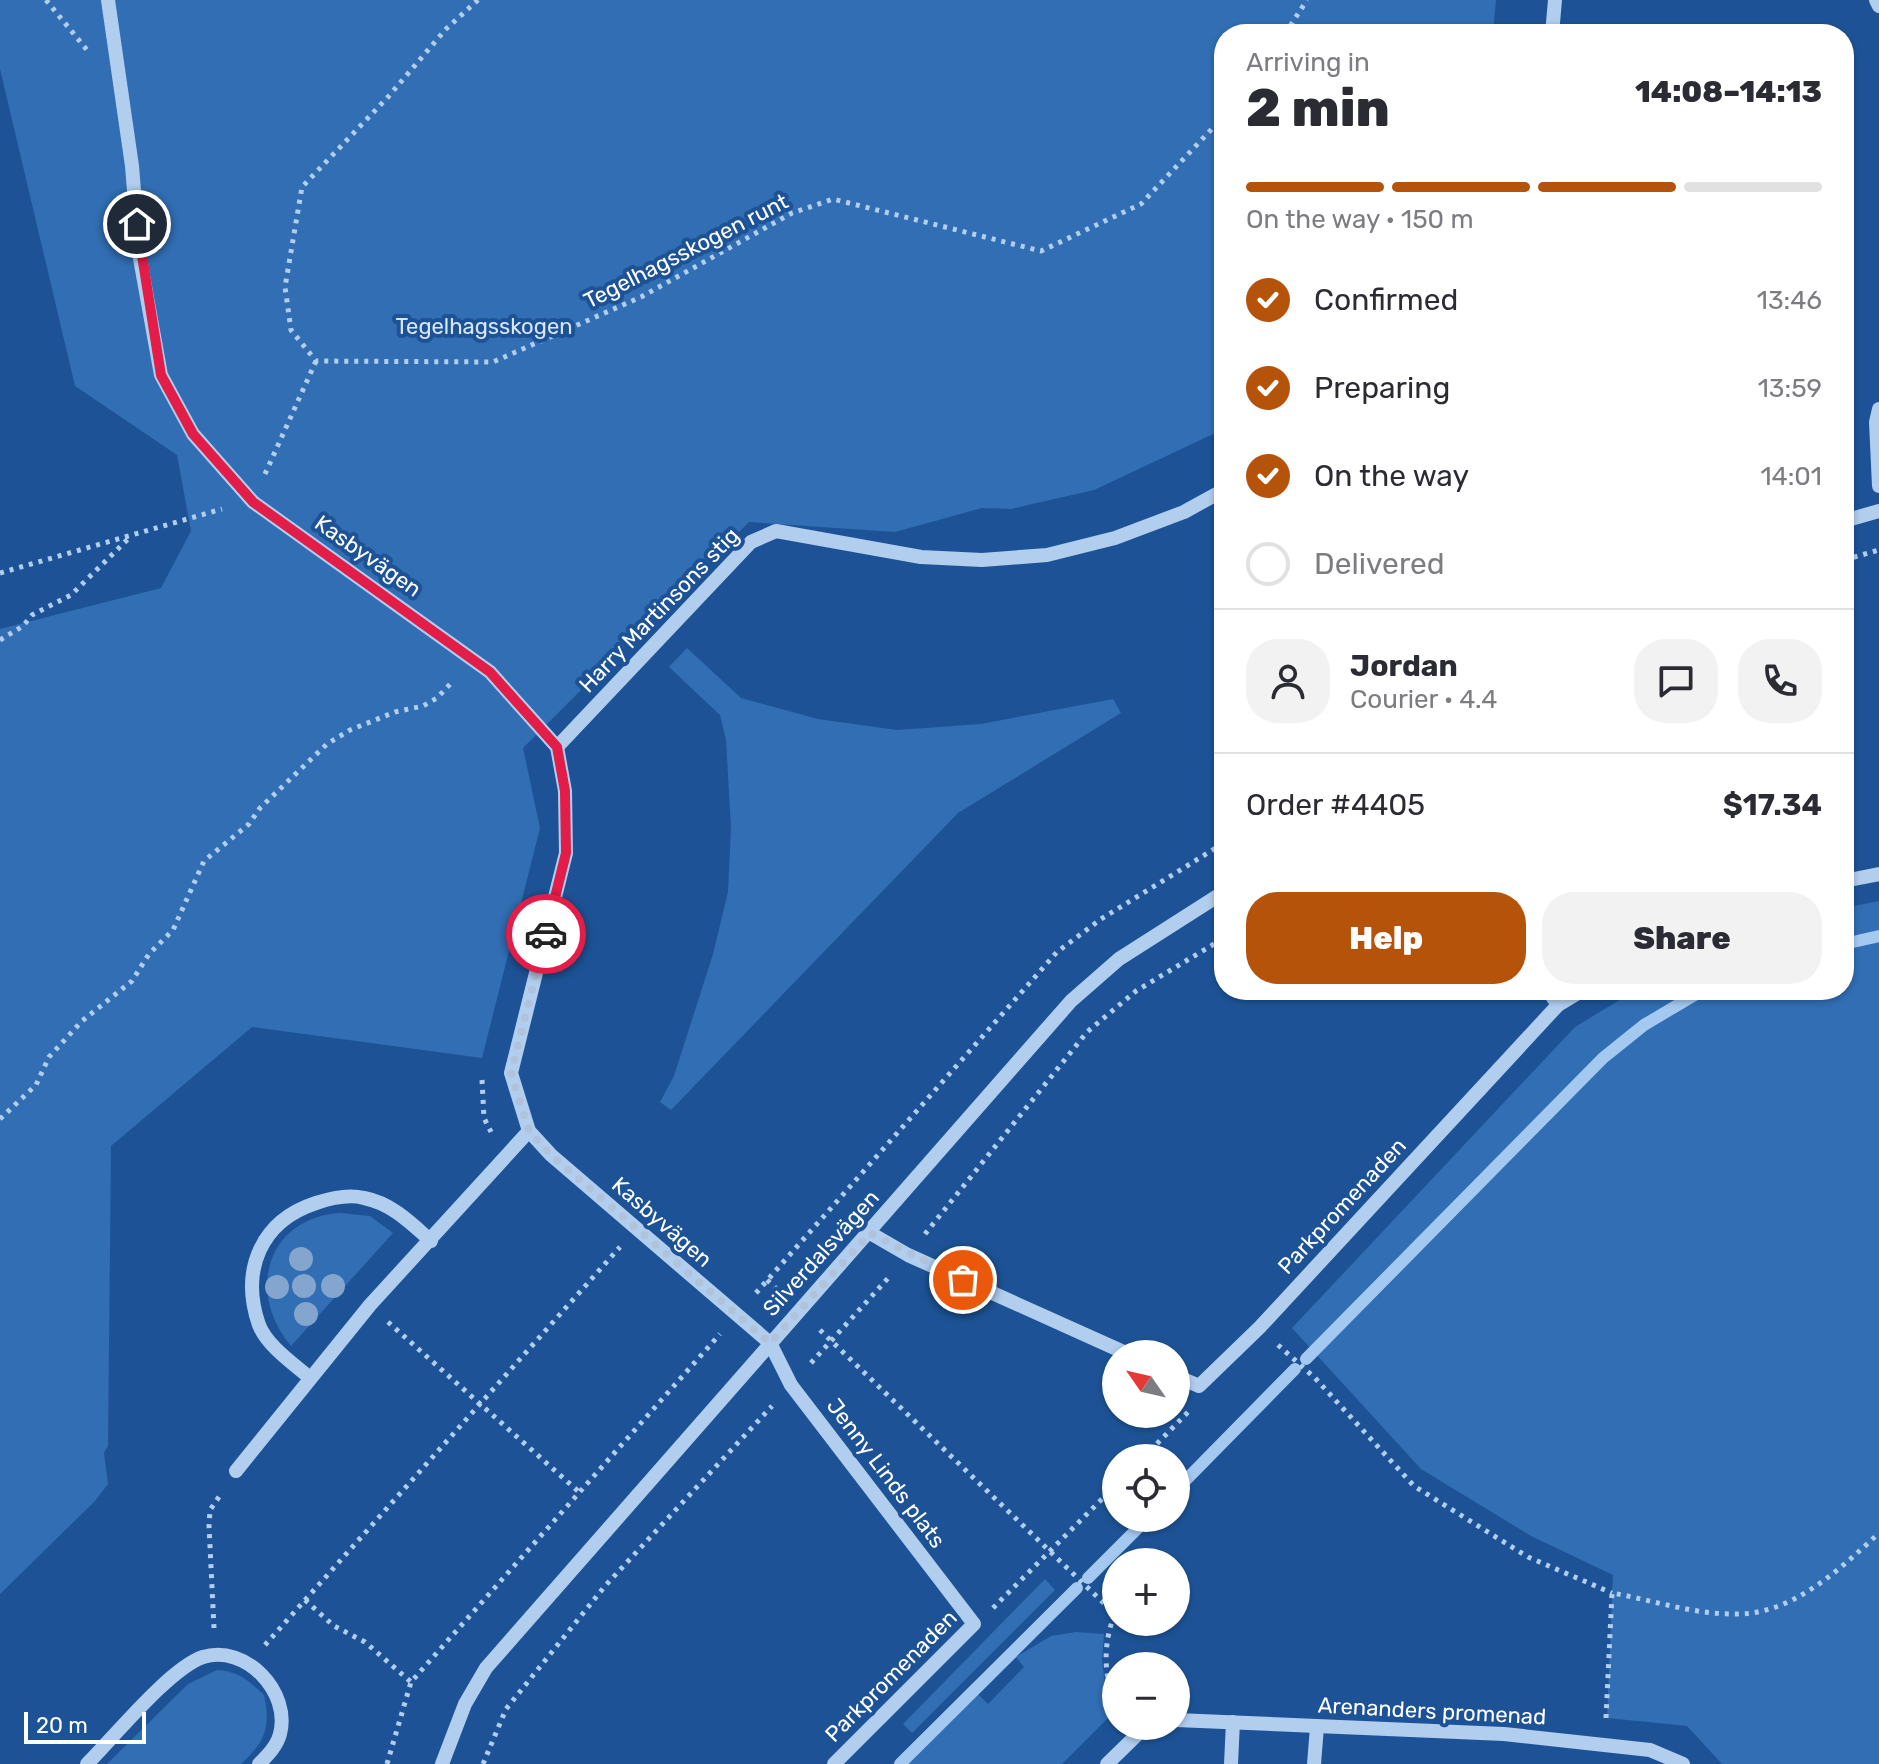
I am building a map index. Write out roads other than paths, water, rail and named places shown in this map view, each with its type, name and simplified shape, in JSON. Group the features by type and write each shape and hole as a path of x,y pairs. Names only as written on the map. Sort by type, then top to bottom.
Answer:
{"street":[{"name":"Kasbyvägen","path":"108,0 132,166 139,253 161,375 193,434 253,502 490,672 557,747 565,791 566,853 511,1073 529,1131 551,1155 770,1343"},
{"path":"1553,24 1555,0"},
{"path":"1876,0 1879,6"},
{"path":"1879,409 1876,422 1879,486"},
{"name":"Harry Martinsons stig","path":"557,747 751,542 776,531 921,557 982,560 1047,555 1115,538 1184,512 1214,496"},
{"path":"1854,518 1879,511"},
{"path":"1854,879 1879,874"},
{"name":"Silverdalsvägen","path":"442,1764 465,1704 486,1668 1071,1001 1119,959 1214,898"},
{"path":"1555,1000 1558,1005"},
{"name":"Parkpromenaden","path":"1190,1382 1199,1386 1260,1327 1558,1005 1566,1000"},
{"path":"236,1471 370,1305 529,1131"},
{"path":"310,1378 283,1355 260,1327 252,1282 260,1247 267,1235 293,1210 347,1196 384,1204 431,1241"},
{"path":"870,1233 908,1255 1102,1342"},
{"name":"Jenny Linds plats","path":"770,1343 791,1385 974,1624"},
{"name":"Parkpromenaden","path":"834,1764 974,1624"},
{"path":"87,1764 183,1667 206,1656 249,1663 272,1687 279,1711 280,1734 259,1764"},
{"name":"Arenanders promenad","path":"1190,1720 1504,1734 1650,1750 1683,1764"},
{"path":"1231,1764 1233,1722"},
{"path":"1314,1764 1317,1727"},
{"path":"1107,1764 1132,1740"}],"waterway":[{"path":"1854,942 1879,936"},
{"path":"1306,1359 1603,1058 1644,1025 1686,1000"},
{"path":"1190,1476 1295,1369"},
{"path":"1088,1578 1134,1532"},
{"path":"900,1764 1077,1588"}],"park label":[{"name":"Tegelhagsskogen","path":"484,326"}]}
